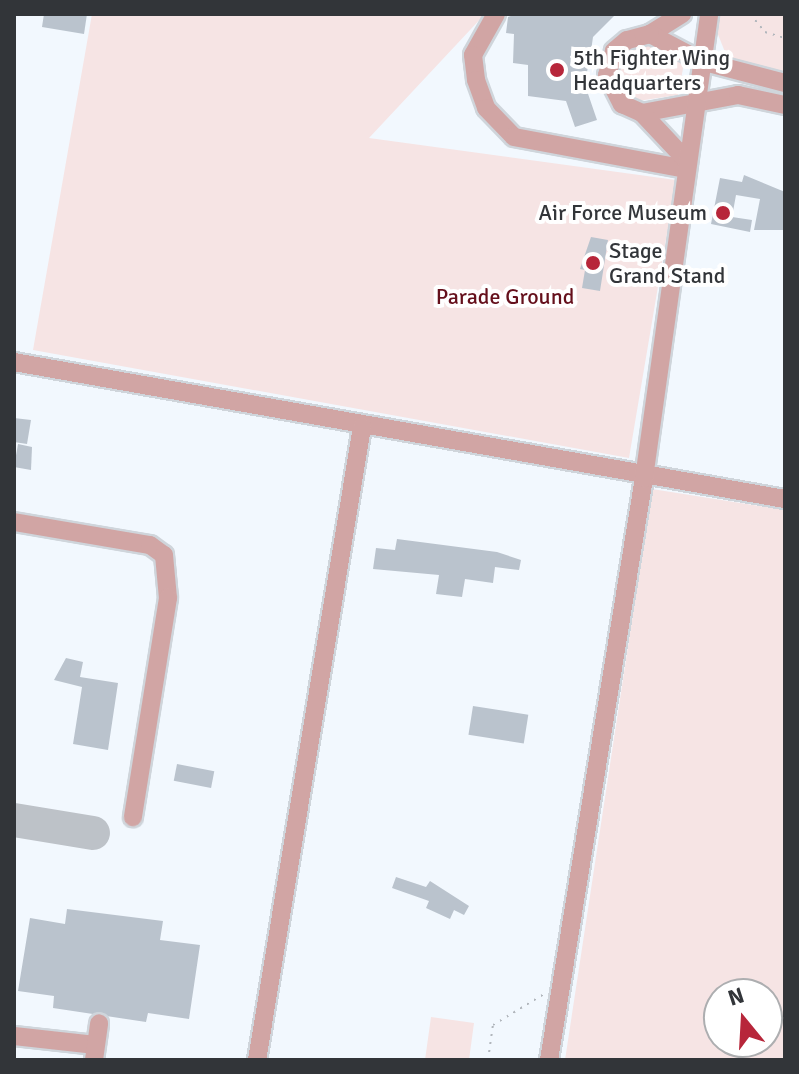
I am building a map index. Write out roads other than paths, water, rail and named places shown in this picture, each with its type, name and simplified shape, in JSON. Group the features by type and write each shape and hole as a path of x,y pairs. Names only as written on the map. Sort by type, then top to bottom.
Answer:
{"lane":[{"path":"496,14 473,55 476,80 486,108 514,137 686,165"},
{"path":"682,14 650,34 627,40 614,51 607,75 622,104 642,113 686,165"},
{"path":"549,1060 644,478 694,99 709,14"},
{"path":"650,34 701,61 737,73 785,83"},
{"path":"642,113 694,99 738,95 785,105"},
{"path":"14,362 644,478 785,499"},
{"path":"257,1060 362,427"},
{"path":"14,522 150,545 164,555 168,598 133,817"},
{"path":"14,1036 95,1053 99,1023"}],"place":[{"name":"5th Fighter Wing Headquarters","path":"557,70"},
{"name":"Air Force Museum","path":"723,213"},
{"name":"Stage Grand Stand","path":"593,263"}],"park label":[{"name":"Parade Ground","path":"505,297"}]}
